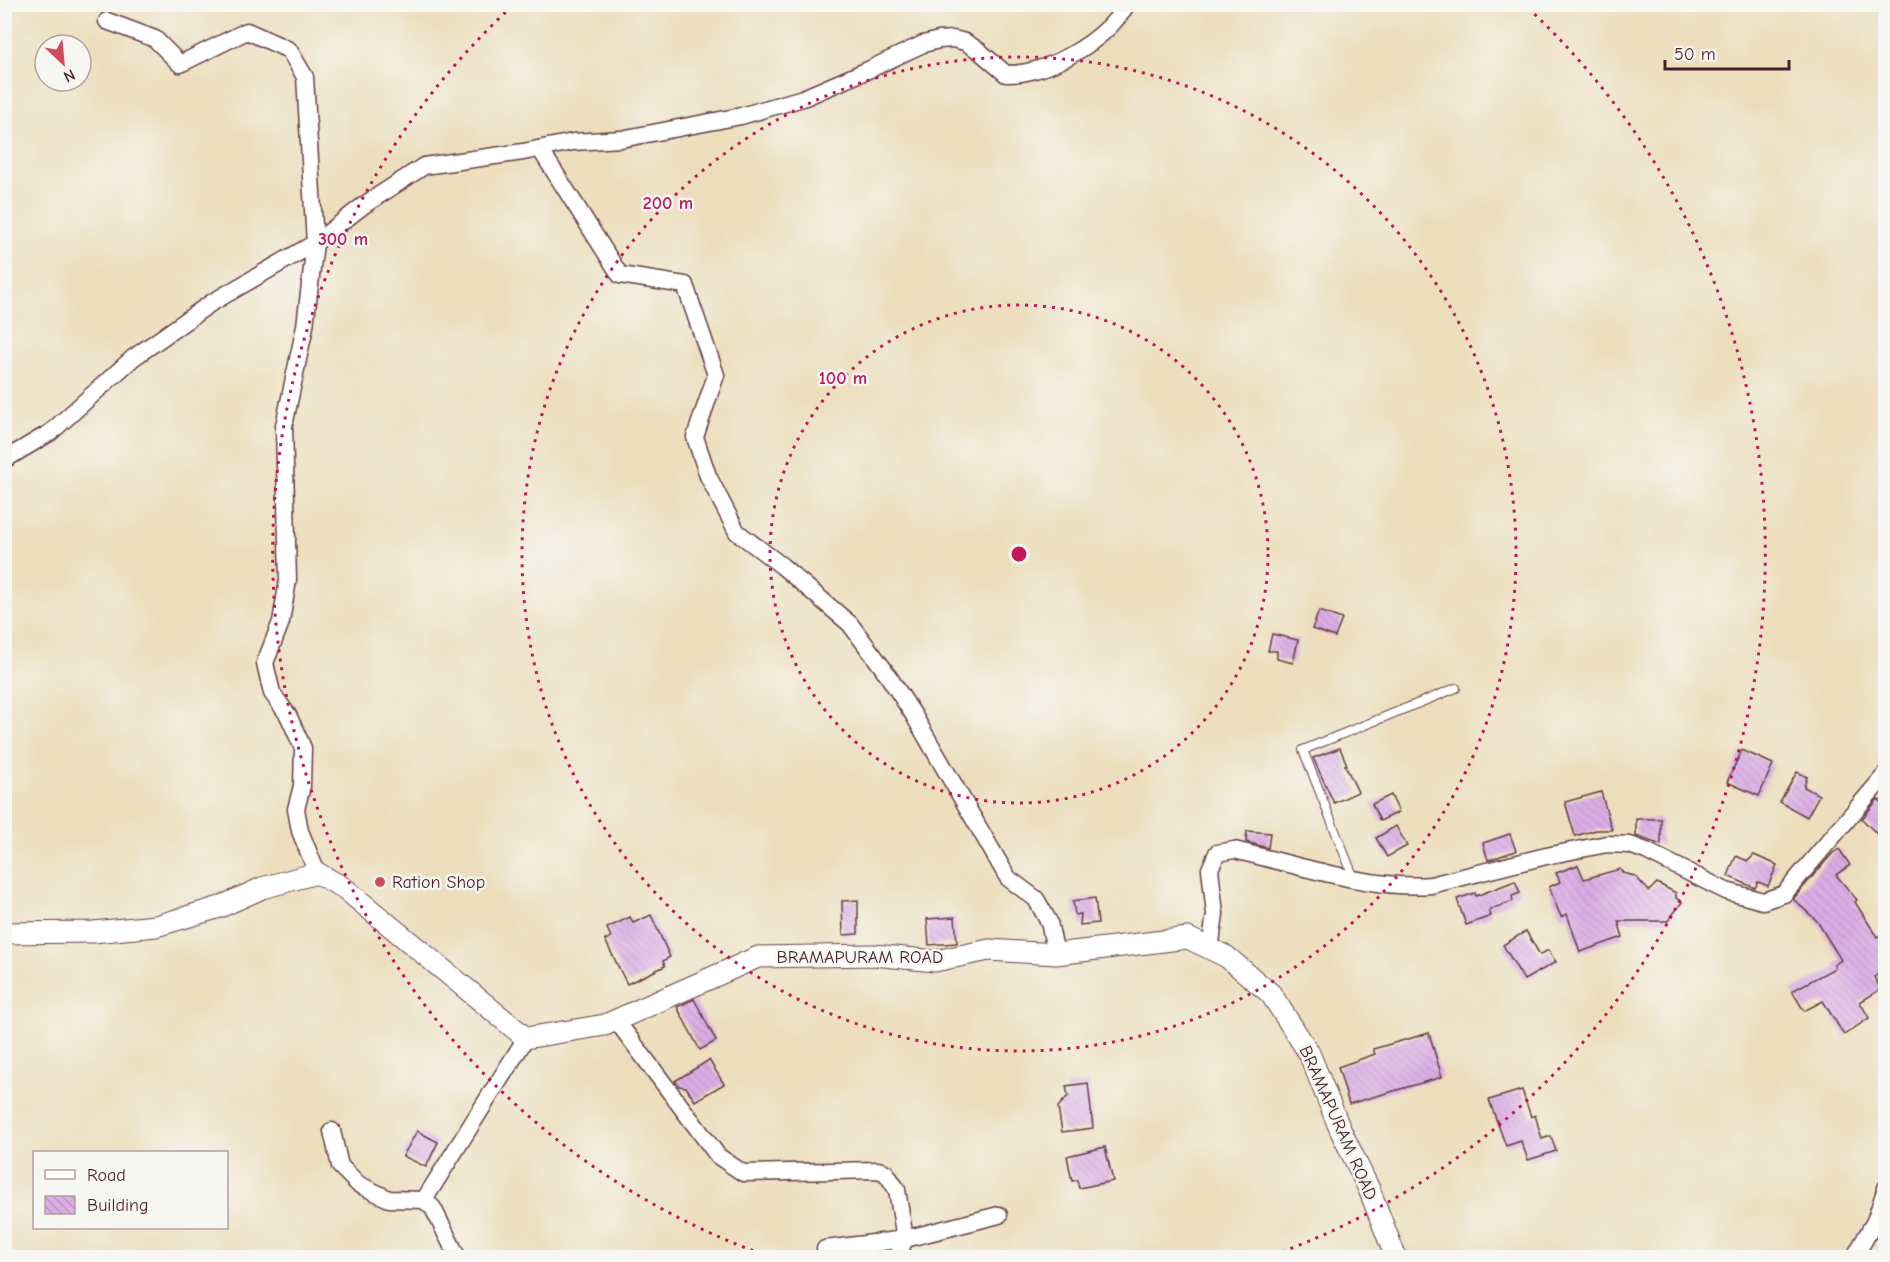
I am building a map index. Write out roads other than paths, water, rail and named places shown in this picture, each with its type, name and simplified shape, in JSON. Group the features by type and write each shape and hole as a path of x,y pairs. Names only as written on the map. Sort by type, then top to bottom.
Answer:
{"street":[{"path":"4,460 51,432 133,358 211,303 315,243 364,205 424,166 573,142 621,139 741,116 802,98 923,44 939,40 952,39 965,42 1006,74 1022,74 1058,61 1094,41 1118,19 1127,4"},
{"path":"107,21 155,39 180,64 247,31 289,50 305,77 315,243 305,326 284,426 288,580 281,622 265,663 272,693 288,715 303,748 302,786 296,809 300,831 317,873 344,888 526,1038 424,1200"},
{"path":"540,149 620,275 685,285 716,375 695,438 708,476 736,532 782,566 850,624 884,668 1008,878 1036,899 1049,922 1056,954"},
{"path":"1209,949 1215,914 1210,869 1217,853 1234,850 1354,879 1413,887 1431,885 1546,856 1607,844 1630,845 1726,891 1763,901 1784,894 1886,774"},
{"path":"4,933 93,932 156,926 220,907 262,888 317,873"},
{"name":"BRAMAPURAM ROAD","path":"526,1038 605,1025 758,957 874,955 935,961 989,950 1056,954 1188,938 1227,957 1271,994 1309,1053 1340,1129 1369,1189 1396,1257"},
{"path":"616,1020 718,1156 743,1173 878,1170 886,1173 897,1190 905,1239 897,1257"},
{"path":"332,1131 340,1166 358,1184 389,1199 424,1200 433,1208 458,1257"},
{"path":"1854,1257 1875,1221 1886,1188"},
{"path":"825,1250 905,1239 999,1215"}],"lane":[{"path":"1354,879 1303,750 1456,688"}],"place":[{"name":"Ration Shop","path":"380,882"}]}
